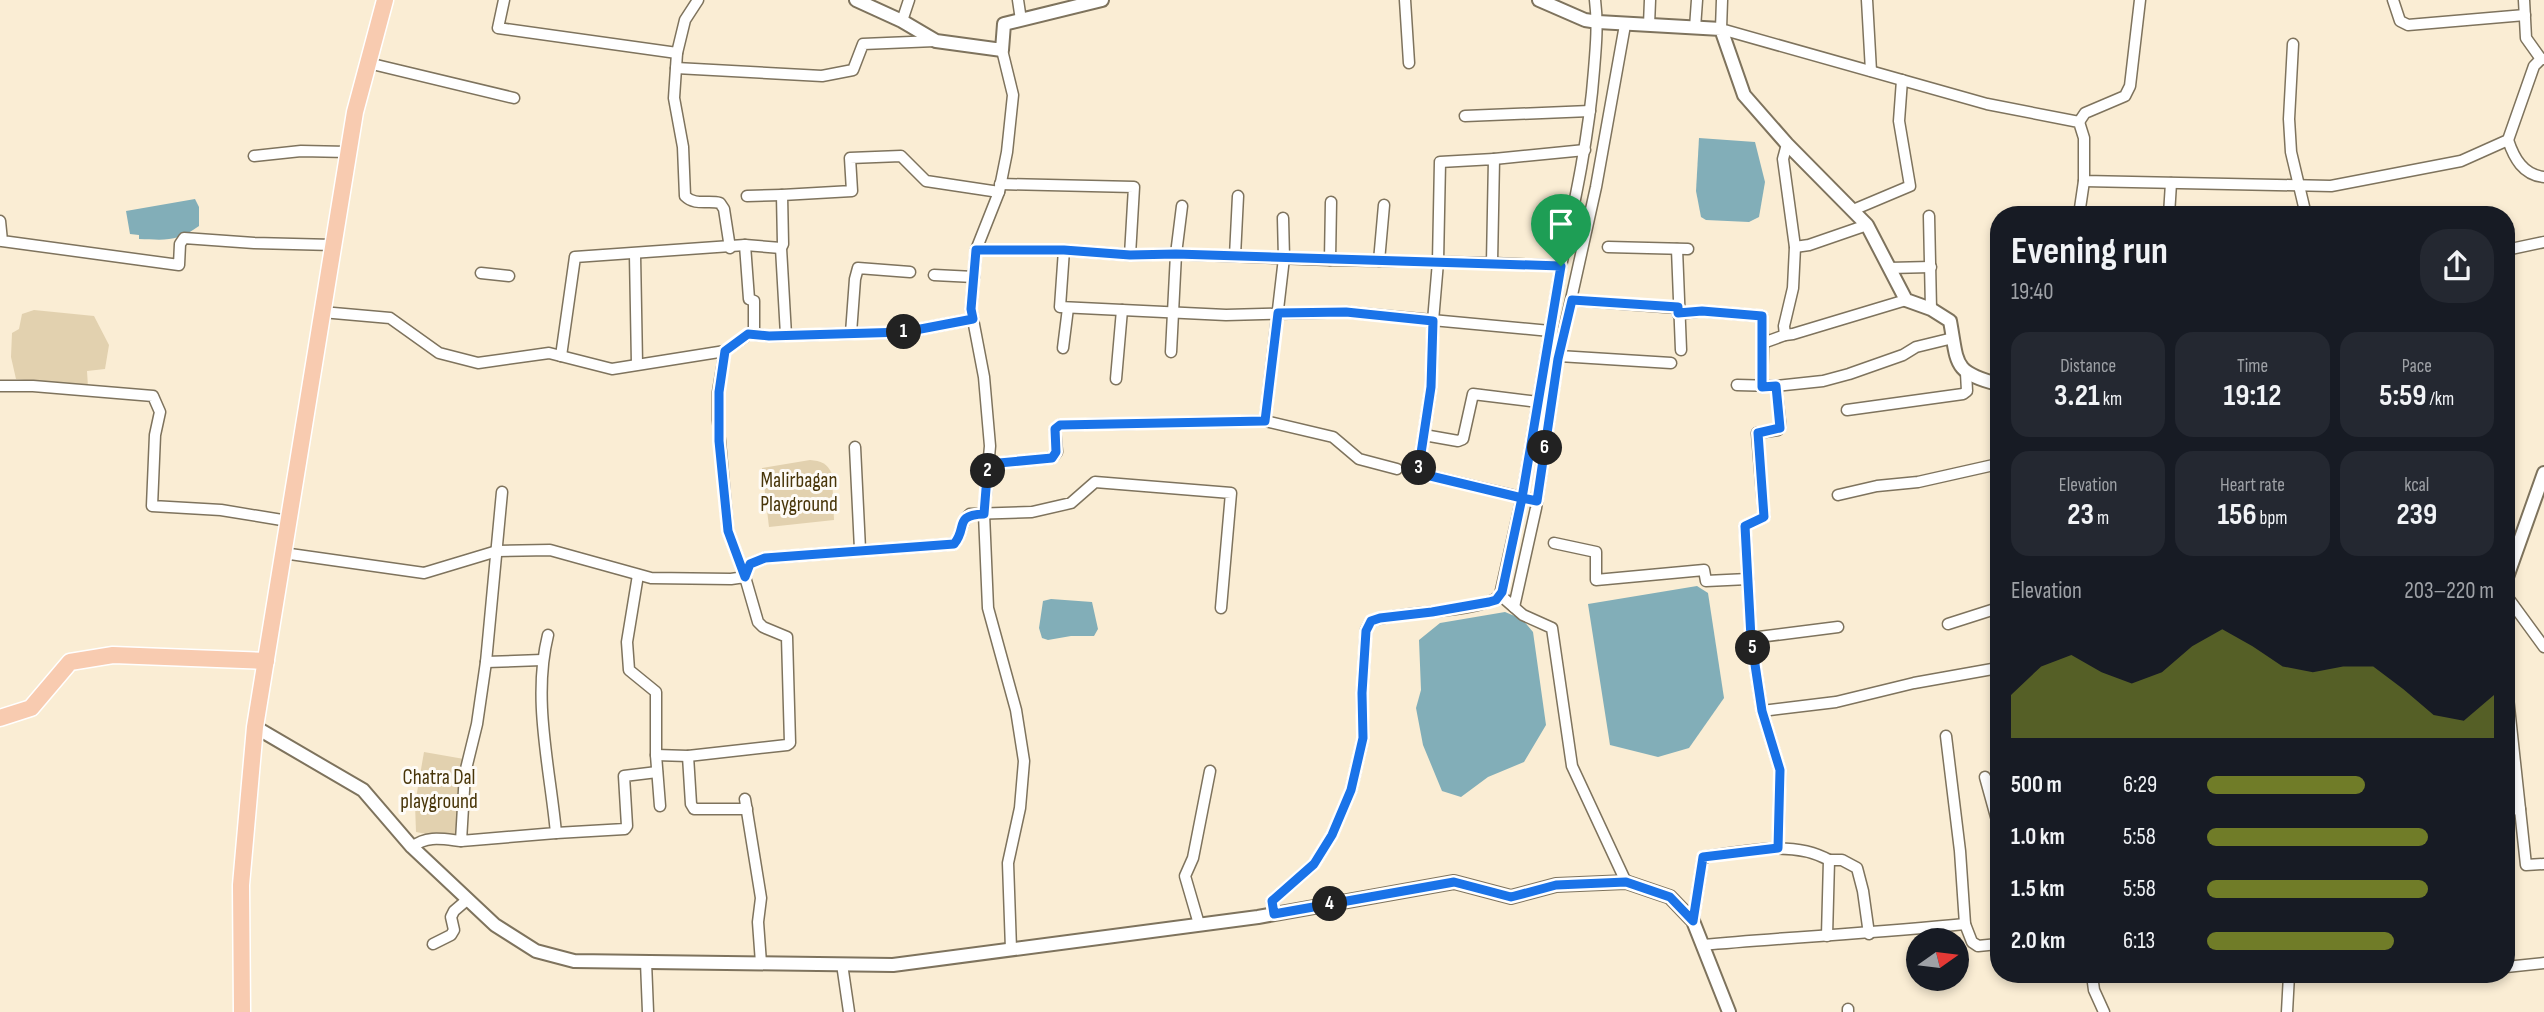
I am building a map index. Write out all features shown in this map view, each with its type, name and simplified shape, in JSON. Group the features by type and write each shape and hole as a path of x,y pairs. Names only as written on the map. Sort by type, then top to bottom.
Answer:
{"main road":[{"path":"242,1012 240,885 255,727 355,112 385,0"},
{"path":"0,719 31,708 70,662 113,655 266,660"}],"street":[{"path":"504,0 498,28 677,53"},
{"path":"698,0 685,20 677,53 674,98 683,147 685,196 690,201 720,203 724,209 730,248"},
{"path":"856,0 902,21 936,41"},
{"path":"902,21 909,0"},
{"path":"1018,0 1021,20"},
{"path":"1405,0 1409,63"},
{"path":"1539,0 1584,20 1625,25 1721,29 1987,104 2078,122"},
{"path":"1274,914 1272,901 1314,864 1332,835 1351,790 1363,738 1362,693 1366,631 1371,621 1489,602 1500,596 1522,498 1561,266 1585,150 1598,22 1595,0"},
{"path":"1649,25 1650,0"},
{"path":"1695,28 1697,0"},
{"path":"1722,0 1721,29 1744,95 1787,144 1867,225 1906,300"},
{"path":"1867,0 1871,71"},
{"path":"2078,122 2085,113 2125,96 2130,86 2140,0"},
{"path":"2393,0 2400,21 2408,25 2525,15"},
{"path":"2524,0 2526,38 2542,59 2534,66 2508,140 2513,155 2522,167 2535,176 2544,177"},
{"path":"1011,949 1008,863 1020,808 1024,761 1016,710 988,608 984,514 990,446 984,377 971,309 976,250 1000,188 1007,152 1013,95 1002,50 1004,24 1094,1"},
{"path":"1514,607 1537,501 1559,356 1596,187 1625,25"},
{"path":"676,68 822,76 853,70 863,44 936,41 1002,50"},
{"path":"2293,44 2289,119 2291,152 2304,206"},
{"path":"368,64 514,98"},
{"path":"1853,210 1910,186 1899,121 1902,80"},
{"path":"1465,116 1590,111"},
{"path":"2078,122 2084,138 2084,181 2080,206"},
{"path":"2084,181 2331,186 2460,161 2508,140"},
{"path":"1785,335 1783,326 1793,288 1795,247 1783,159 1787,144"},
{"path":"1537,501 1418,473 1431,387 1440,162 1585,150"},
{"path":"254,156 301,151 348,152"},
{"path":"747,196 852,191 850,158 901,156 926,181 1000,188 1133,187 1130,255"},
{"path":"1492,262 1494,159"},
{"path":"2170,206 2171,183"},
{"path":"782,195 783,244 780,248 786,335"},
{"path":"1235,256 1238,196"},
{"path":"1330,260 1331,202"},
{"path":"1379,261 1384,205"},
{"path":"1171,352 1176,254 1182,206"},
{"path":"1929,216 1931,309"},
{"path":"1265,421 1284,258 1283,218"},
{"path":"0,220 2,241 179,265 180,244 184,238 333,245"},
{"path":"1795,247 1810,246 1867,225"},
{"path":"2515,248 2544,242"},
{"path":"745,245 749,299 754,301 754,334"},
{"path":"561,356 575,257 635,255 745,245 780,248"},
{"path":"1608,247 1682,249 1678,310 1681,350"},
{"path":"976,250 1064,250 1130,255 1492,262 1561,266"},
{"path":"1064,250 1060,307 1226,315 1346,312 1550,331"},
{"path":"635,255 637,364"},
{"path":"1889,268 1931,267"},
{"path":"851,333 858,268 910,272"},
{"path":"481,273 509,276"},
{"path":"934,275 974,277"},
{"path":"1572,300 1762,316 1762,387"},
{"path":"1763,343 1906,300 1931,309 1950,321 1963,371 1990,382"},
{"path":"1063,348 1068,308"},
{"path":"1116,379 1122,310"},
{"path":"322,312 390,318 439,352 478,363 549,353 612,369 725,351 748,334 905,332 973,319"},
{"path":"1737,385 1762,387 1824,381 1903,355 1916,347 1953,338"},
{"path":"656,755 688,756 790,743 787,637 763,627 758,622 728,531 719,441 719,392 725,351"},
{"path":"1559,356 1671,363"},
{"path":"1846,410 1963,394 1968,385 1966,373"},
{"path":"0,386 33,386 153,396 160,412 155,435 152,506 221,510 288,521"},
{"path":"1776,386 1780,428 1758,433 1764,517 1745,526 1751,638 1762,711 1780,770 1778,848"},
{"path":"1424,435 1463,439 1473,394 1538,402"},
{"path":"988,464 1052,458 1056,452 1055,429 1060,425 1265,421 1333,437 1359,459 1397,469"},
{"path":"855,447 860,549"},
{"path":"1838,495 1877,486 1918,482 1990,466"},
{"path":"2515,559 2539,502 2544,473"},
{"path":"745,577 750,564 765,558 954,544 958,540 960,528 970,514 1032,512 1071,503 1095,482 1231,493 1221,608"},
{"path":"461,841 465,773 477,724 486,663 502,492"},
{"path":"1554,544 1596,552 1596,580 1704,570 1706,581 1748,579"},
{"path":"283,553 424,573 497,551 550,550 652,579 745,577"},
{"path":"638,575 627,642 629,670 656,692 656,755 660,806"},
{"path":"1500,596 1524,615 1552,628 1572,766 1626,882"},
{"path":"2515,606 2544,647"},
{"path":"1948,624 1990,611"},
{"path":"1751,638 1838,627"},
{"path":"548,635 542,660 541,697 556,833"},
{"path":"486,663 542,660"},
{"path":"1762,711 1836,702 1914,683 1990,669"},
{"path":"255,727 363,790 412,848 495,925 536,951 575,961 893,965 1274,914 1454,882 1511,897 1556,885 1626,882 1670,897 1693,921 1729,1012"},
{"path":"1947,736 1965,924 1972,942 1978,946 1990,945"},
{"path":"688,756 691,804 694,809 699,811 746,804 761,898 758,922 761,963"},
{"path":"2515,763 2523,821 2524,859 2526,865 2544,864"},
{"path":"1199,924 1185,876 1193,858 1210,771"},
{"path":"412,848 420,841 436,838 461,841 625,829 624,776 657,772"},
{"path":"1986,777 1990,793"},
{"path":"2515,809 2520,809"},
{"path":"1693,921 1703,857 1778,848 1811,852 1829,860 1842,860 1857,868 1869,934"},
{"path":"1827,936 1829,860"},
{"path":"433,944 451,935 454,930 451,917 468,899"},
{"path":"1702,944 1869,934 1965,924"},
{"path":"646,962 648,1012"},
{"path":"2515,966 2544,963"},
{"path":"842,964 849,1012"},
{"path":"2093,983 2104,1012"},
{"path":"2287,1012 2289,983"}],"green space":[{"path":"34,310 94,316 109,345 105,369 87,371 88,387 16,379 11,357 12,333 19,329 22,314"},
{"name":"Malirbagan Playground","path":"810,460 823,463 832,474 834,520 769,527 762,468"},
{"name":"Chatra Dal playground","path":"424,752 464,759 455,839 416,832 415,804"}],"water":[{"path":"1699,138 1755,142 1765,182 1759,217 1749,222 1706,220 1701,217 1696,191"},
{"path":"195,199 199,207 199,226 191,231 164,240 139,239 139,235 130,234 126,211"},
{"path":"1697,586 1708,593 1724,698 1689,748 1658,757 1610,745 1588,604"},
{"path":"1051,599 1092,602 1098,629 1094,636 1048,640 1042,638 1039,628 1043,601"},
{"path":"1505,612 1522,619 1533,632 1546,725 1524,762 1488,777 1461,797 1442,791 1423,745 1416,708 1421,690 1419,640 1440,623"}],"route":[{"path":"1561,266 1492,262 1130,255 1064,250 976,250 971,309 973,319 905,332 769,336 748,334 725,351 718,420 730,541 745,577 750,564 765,558 954,544 966,517 970,514 984,514 988,464 1055,457 1055,429 1060,425 1265,421 1278,313 1346,312 1433,321 1431,387 1418,473 1522,498 1502,592 1496,600 1489,602 1371,621 1366,631 1367,654 1362,693 1363,738 1351,790 1332,835 1314,864 1272,901 1274,914 1454,882 1511,897 1556,885 1626,882 1670,897 1693,921 1703,857 1778,848 1780,770 1762,711 1751,638 1745,526 1764,517 1758,433 1780,428 1776,386 1762,387 1762,316 1702,311 1678,313 1678,307 1572,300 1558,359 1537,501 1522,498 1561,266"}]}
